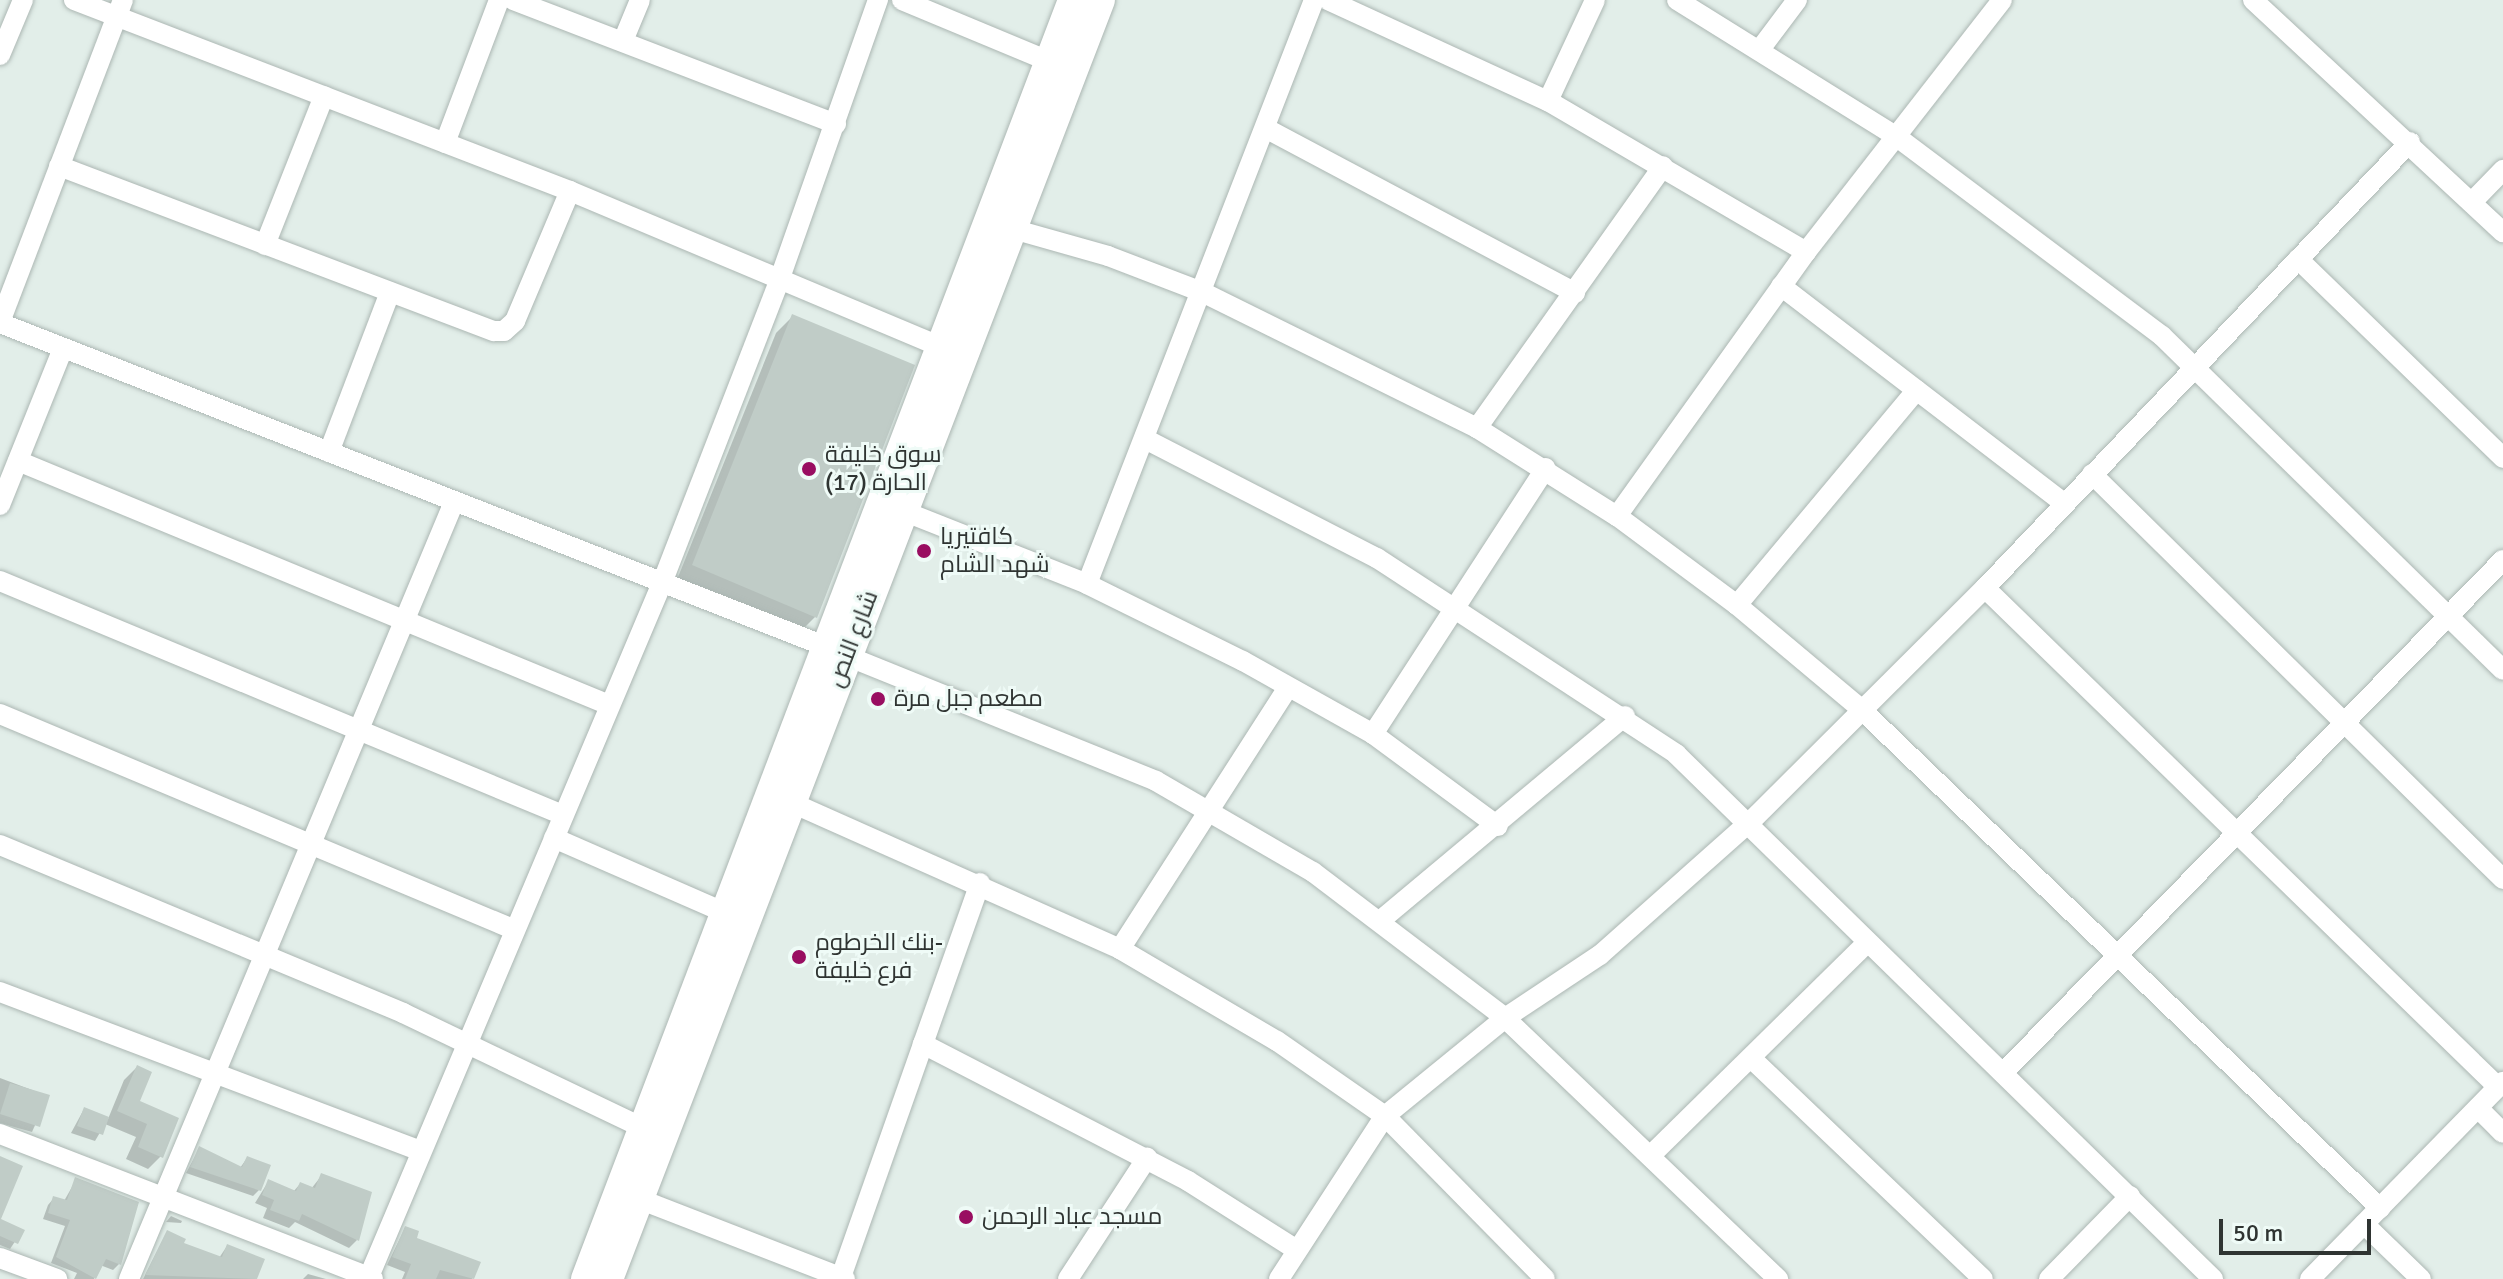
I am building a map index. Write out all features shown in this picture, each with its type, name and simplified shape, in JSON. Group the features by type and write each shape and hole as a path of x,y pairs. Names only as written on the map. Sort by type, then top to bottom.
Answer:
{"main road":[{"name":"شارع النص","path":"608,1279 639,1199 670,1083 723,912 837,652 903,511 1001,226 1073,0"},
{"name":"شارع النص","path":"586,1279 641,1127 670,1083 790,802 837,652 943,348 1001,226 1100,0"}],"street":[{"path":"0,55 23,0"},
{"path":"74,0 120,8 324,96 570,191 943,348"},
{"path":"445,143 499,0"},
{"path":"513,0 836,124"},
{"path":"623,41 640,0"},
{"path":"0,1134 165,1195 370,1278 419,1150 662,583 780,278 878,0"},
{"path":"902,0 1051,62"},
{"path":"1087,584 1267,129 1314,0"},
{"path":"1328,0 1548,101 1806,252"},
{"path":"1548,101 1595,0"},
{"path":"1677,0 1761,48 1897,137 2196,365 2503,670"},
{"path":"1761,48 1797,0"},
{"path":"1617,516 1806,252 2002,0"},
{"path":"2253,0 2410,142 2503,232"},
{"path":"120,8 0,323 1066,741 1208,809 1381,920 1505,1018 1778,1279"},
{"path":"265,245 324,96"},
{"path":"1267,129 1575,293"},
{"path":"1279,1279 1295,1249 1385,1116 1505,1018 1600,955 1750,822 1985,588 2410,142"},
{"path":"59,166 484,329 504,331 515,321 570,191"},
{"path":"1477,428 1663,166"},
{"path":"2472,202 2503,170"},
{"path":"1001,226 1108,256 1202,292 1477,428 1546,468 1617,516 1737,605 1862,710 2380,1208"},
{"path":"2298,259 2503,458"},
{"path":"1781,286 2064,503"},
{"path":"329,452 390,292"},
{"path":"2,495 63,348"},
{"path":"1737,605 1917,390"},
{"path":"1145,439 1312,522 1453,606 1625,716 1750,822 1867,943 2004,1072 2213,1279"},
{"path":"18,461 609,705"},
{"path":"1373,734 1453,606 1546,468"},
{"path":"2092,474 2503,879"},
{"path":"129,1279 454,502"},
{"path":"903,511 1087,584 1288,687 1373,734 1498,826"},
{"path":"2004,1072 2503,560"},
{"path":"0,581 563,815"},
{"path":"1985,588 2236,834 2500,1085 2310,1279"},
{"path":"1120,949 1288,687"},
{"path":"0,714 515,930"},
{"path":"1381,920 1498,826 1625,716"},
{"path":"790,802 980,883 1120,949 1277,1041 1385,1116 1545,1279"},
{"path":"554,838 723,912"},
{"path":"0,845 466,1042 641,1127"},
{"path":"639,1199 843,1278 980,883"},
{"path":"1651,1155 1867,943"},
{"path":"0,992 419,1150"},
{"path":"923,1044 1147,1158 1295,1249"},
{"path":"1751,1058 1983,1279"},
{"path":"2478,1108 2503,1133"},
{"path":"1068,1279 1147,1158"},
{"path":"2049,1279 2130,1196"},
{"path":"2364,1224 2421,1279"},
{"path":"0,1258 57,1279"}],"building":[{"name":"سوق خليفة الحارة (17)","path":"792,314 915,365 817,618 692,565"},
{"path":"137,1065 152,1072 140,1101 179,1118 163,1158 138,1147 147,1124 117,1111"},
{"path":"10,1083 50,1095 40,1127 0,1114"},
{"path":"84,1107 109,1117 103,1135 77,1126"},
{"path":"199,1146 242,1167 247,1156 271,1165 261,1191 190,1167"},
{"path":"0,1156 23,1166 1,1219 25,1230 18,1244 0,1236"},
{"path":"321,1173 372,1192 359,1241 302,1214 299,1221 270,1210 274,1200 262,1195 268,1179 296,1191 300,1182 315,1188"},
{"path":"75,1177 139,1202 121,1265 106,1259 96,1279 56,1257 70,1220 48,1213 53,1196 67,1200"},
{"path":"405,1226 419,1231 417,1238 481,1262 474,1279 440,1270 436,1279 405,1279 411,1264 392,1257"},
{"path":"167,1230 186,1239 184,1243 222,1257 227,1244 265,1259 257,1279 145,1275"}],"place":[{"name":"سوق خليفة الحارة (17)","path":"809,469"},
{"name":"كافتيريا شهد الشام","path":"924,551"},
{"name":"مطعم جبل مرة","path":"878,699"},
{"name":"بنك الخرطوم- فرع خليفة","path":"799,957"},
{"name":"مسجد عباد الرحمن","path":"966,1217"}]}
